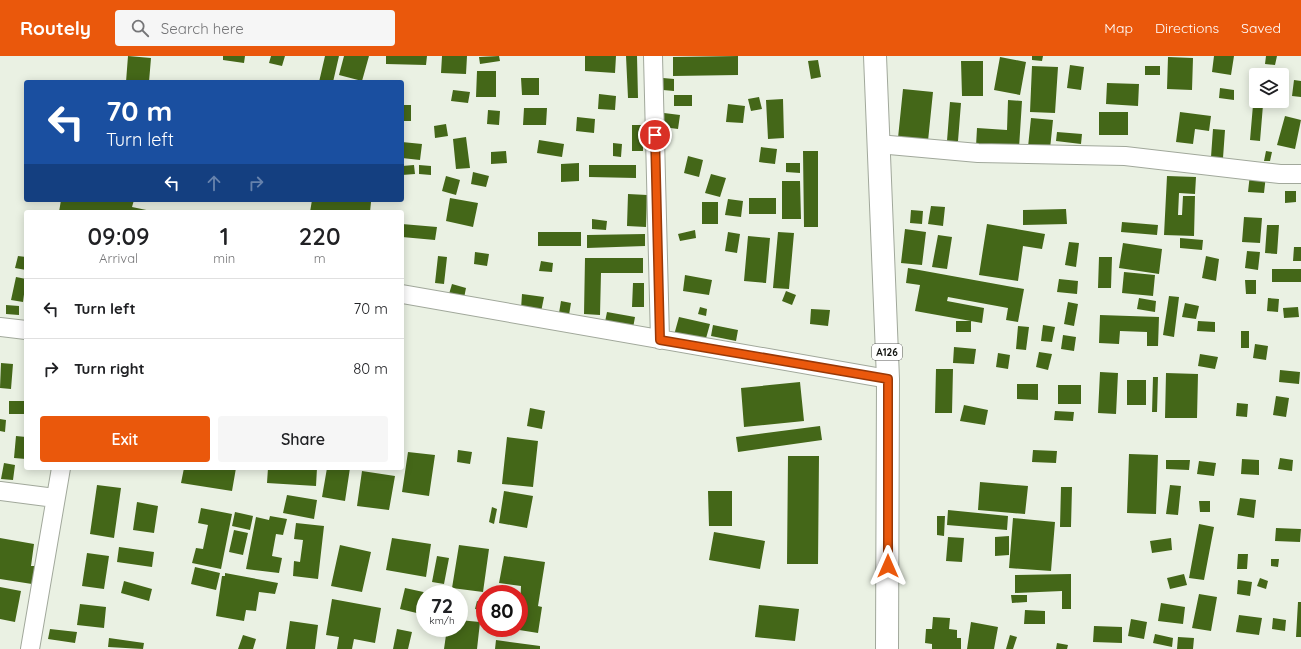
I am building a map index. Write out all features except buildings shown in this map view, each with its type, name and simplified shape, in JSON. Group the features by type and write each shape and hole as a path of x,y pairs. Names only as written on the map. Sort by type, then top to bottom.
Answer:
{"highway":[{"name":"A126","path":"874,56 888,379 887,649"}],"street":[{"path":"653,56 660,340"},
{"path":"878,144 978,153 1125,156 1280,174 1301,174"},
{"path":"404,294 888,379"},
{"path":"0,327 24,330"},
{"path":"30,649 61,470"},
{"path":"0,491 55,498"}],"route":[{"path":"655,135 660,340 888,379 888,566"}]}
